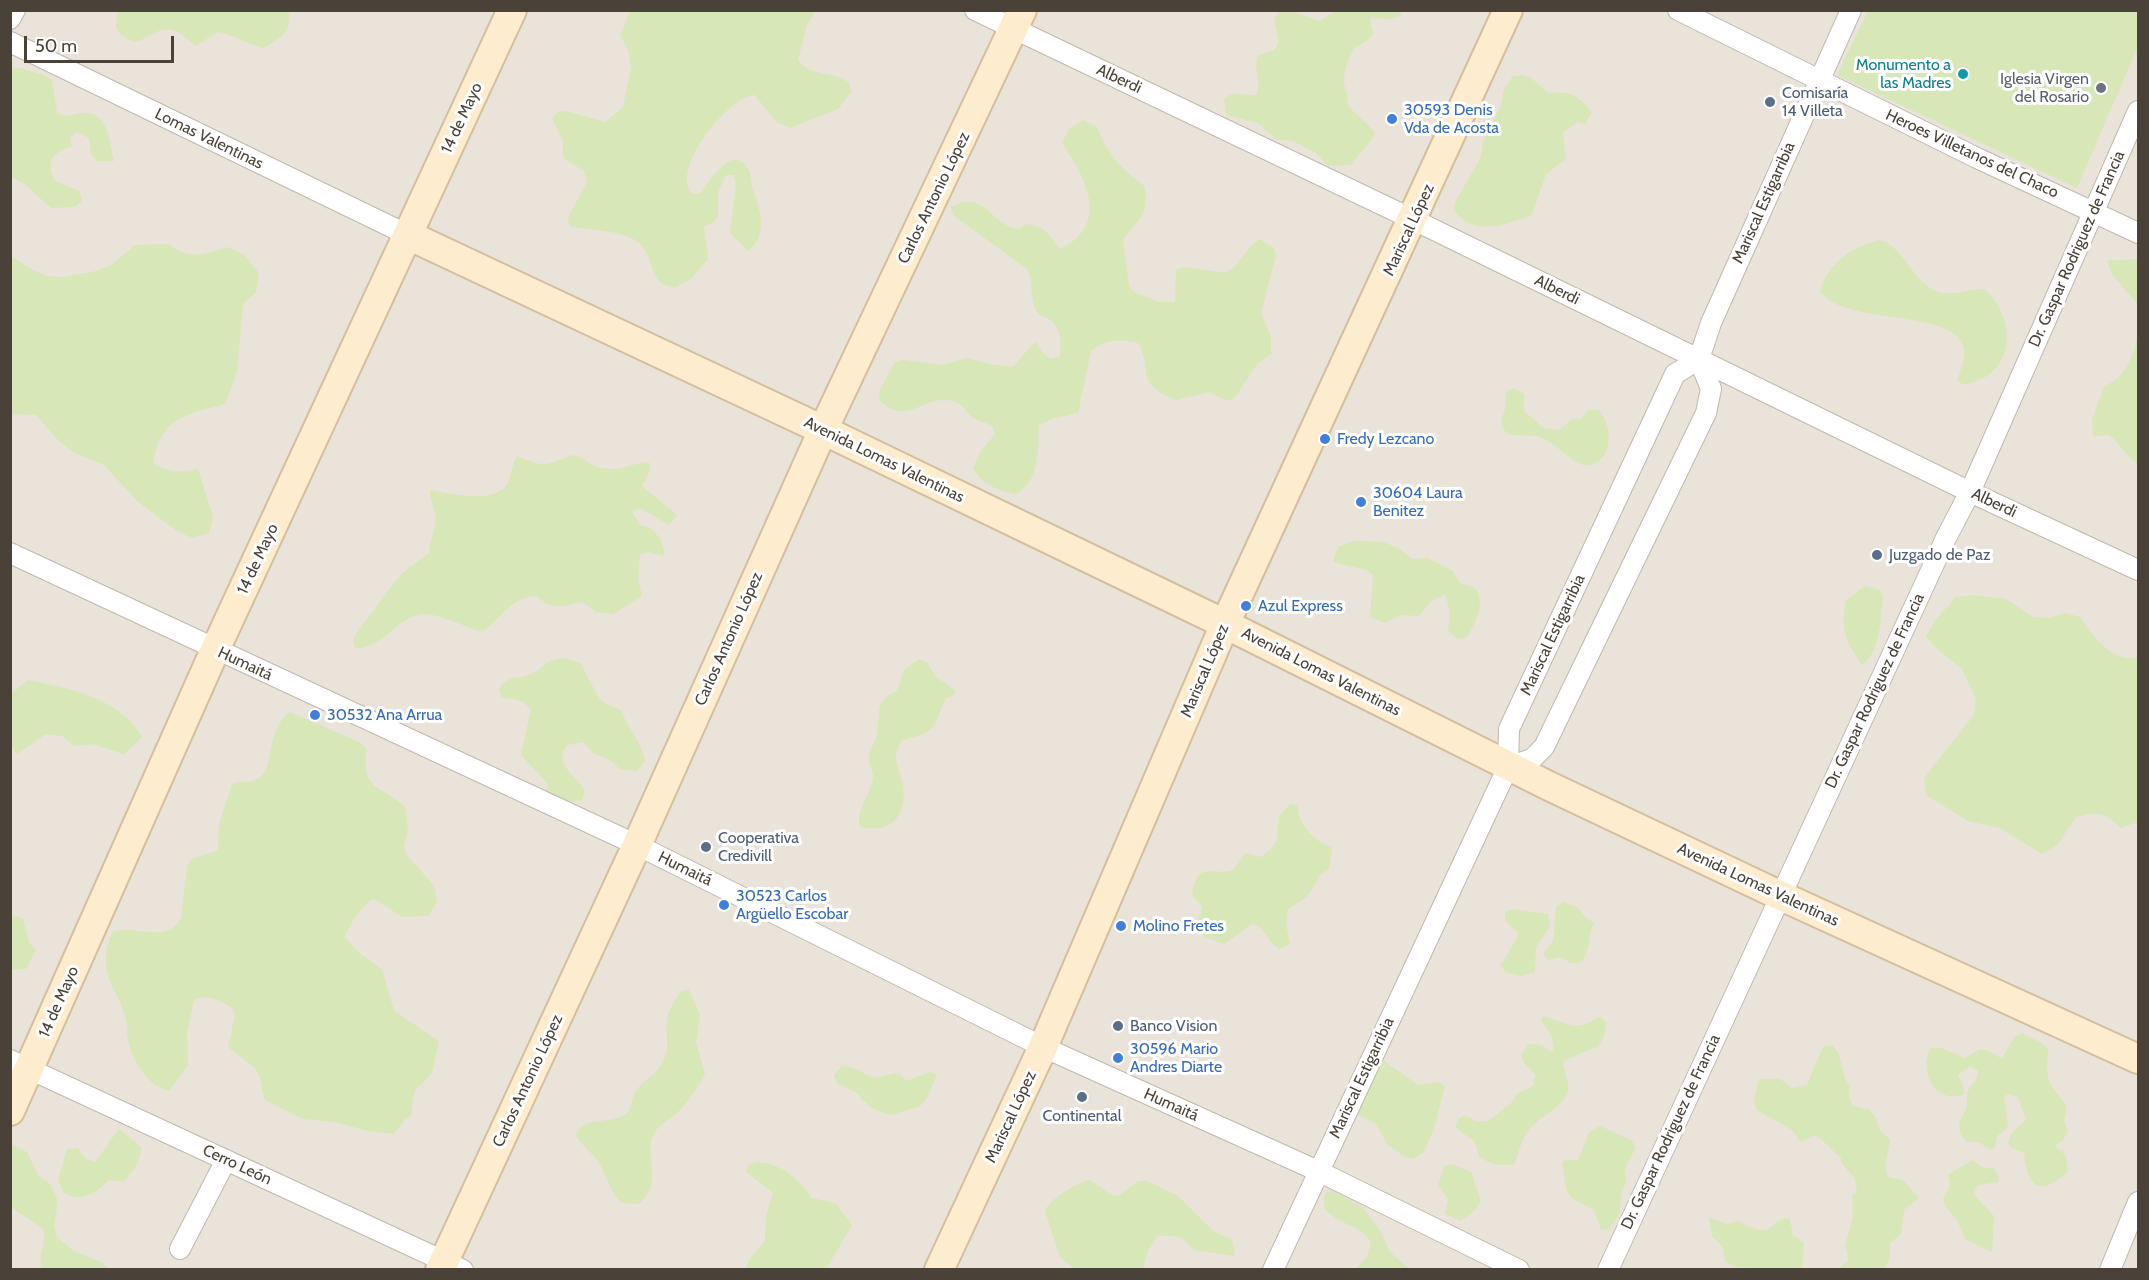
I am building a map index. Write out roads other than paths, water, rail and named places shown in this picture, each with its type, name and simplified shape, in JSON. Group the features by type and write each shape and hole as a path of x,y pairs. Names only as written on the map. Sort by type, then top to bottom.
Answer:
{"street":[{"path":"10,20 15,10"},
{"name":"14 de Mayo","path":"10,1111 20,1065 512,10"},
{"name":"Alberdi","path":"975,10 1018,20 1414,220 1970,492 2139,570"},
{"name":"Mariscal López","path":"939,1269 1043,1047 1226,624 1414,220 1508,10"},
{"name":"Heroes Villetanos del Chaco","path":"1678,10 1955,148 2139,233"},
{"name":"Mariscal Estigarribia","path":"1273,1269 1508,767 1509,729 1675,374 1699,359 1711,323 1851,10"},
{"name":"Carlos Antonio López","path":"449,1266 823,430 1018,20"},
{"name":"Lomas Valentinas","path":"10,42 408,235"},
{"name":"Dr. Gaspar Rodriguez de Francia","path":"1608,1269 1779,895 1946,538 1970,492 2139,111"},
{"name":"Avenida Lomas Valentinas","path":"408,235 823,430 1226,624 1508,767 1779,895 2139,1059"},
{"path":"1508,767 1532,759 1544,747 1706,413 1710,389 1699,359"},
{"name":"Humaitá","path":"10,553 637,845 1043,1047 1318,1171 1519,1269"},
{"name":"Cerro León","path":"20,1065 449,1266"},
{"path":"180,1249 226,1160"},
{"path":"2110,1269 2139,1202"}],"place":[{"name":"Monumento a las Madres","path":"1963,74"},
{"name":"Iglesia Virgen del Rosario","path":"2101,88"},
{"name":"Comisaría 14 Villeta","path":"1770,102"},
{"name":"30593 Denis Vda de Acosta","path":"1392,119"},
{"name":"Fredy Lezcano","path":"1325,439"},
{"name":"30604 Laura Benitez","path":"1361,502"},
{"name":"Juzgado de Paz","path":"1877,555"},
{"name":"Azul Express","path":"1246,606"},
{"name":"30532 Ana Arrua","path":"315,715"},
{"name":"Cooperativa Credivill","path":"706,847"},
{"name":"30523 Carlos Argüello Escobar","path":"724,905"},
{"name":"Molino Fretes","path":"1121,926"},
{"name":"Banco Vision","path":"1118,1026"},
{"name":"30596 Mario Andres Diarte","path":"1118,1058"},
{"name":"Continental","path":"1082,1097"}]}
